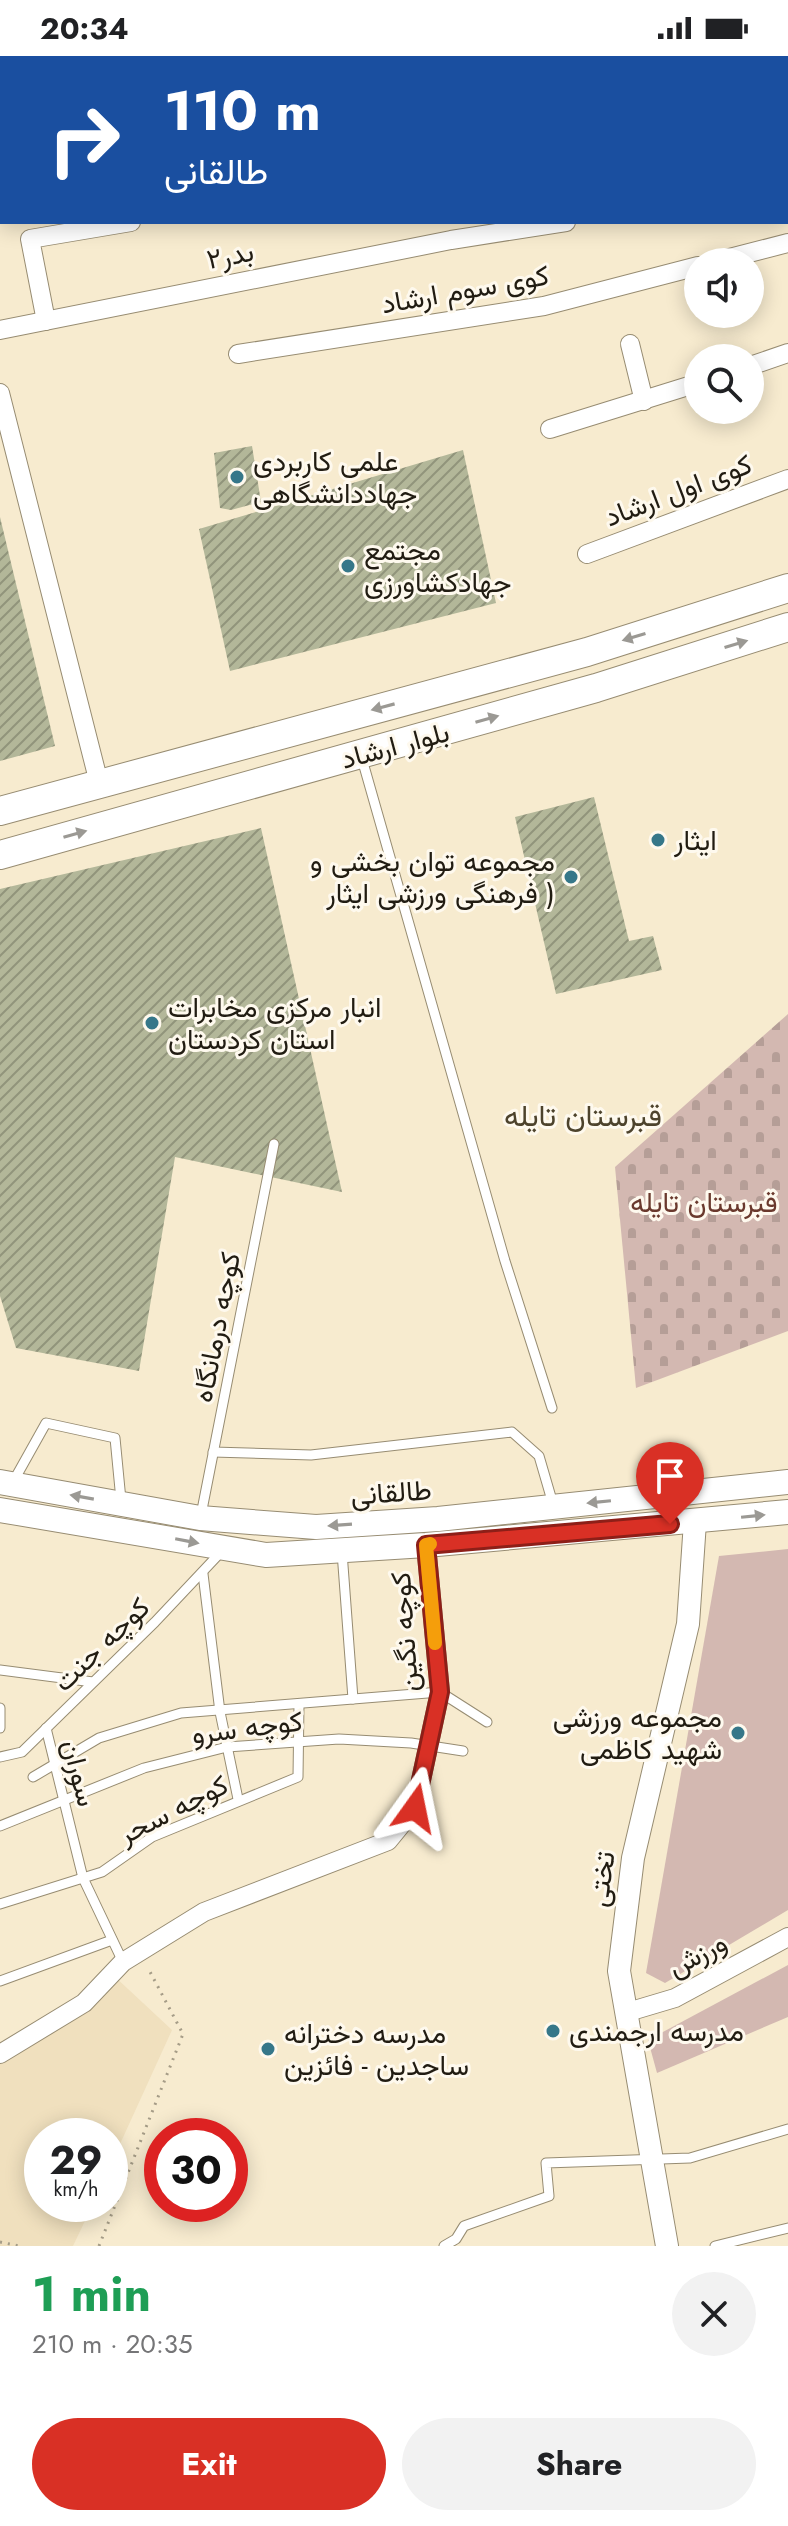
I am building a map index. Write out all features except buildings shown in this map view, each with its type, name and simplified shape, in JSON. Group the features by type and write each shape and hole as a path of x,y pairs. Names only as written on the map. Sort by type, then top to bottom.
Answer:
{"main road":[{"name":"بلوار ارشاد","path":"0,811 587,652 788,588"},
{"name":"بلوار ارشاد","path":"0,855 361,755 788,627"},
{"path":"324,723 333,762"},
{"name":"طالقانی","path":"6,1483 200,1518 316,1527 554,1507 788,1482"},
{"path":"690,1493 695,1522"},
{"name":"طالقانی","path":"0,1510 266,1555 342,1552 788,1512"}],"street":[{"path":"46,321 30,239 119,224"},
{"name":"بدر۲","path":"0,330 451,240 553,224"},
{"path":"764,249 788,243"},
{"name":"کوی سوم ارشاد","path":"238,354 544,306 684,270"},
{"path":"630,344 644,401"},
{"path":"764,361 788,353"},
{"path":"550,429 684,388"},
{"path":"0,393 99,783"},
{"name":"کوی اول ارشاد","path":"587,554 788,479"},
{"name":"تختی","path":"667,2246 619,1971 633,1858 688,1624 695,1522"},
{"name":"کوچه نگین","path":"139,1950 204,1912 388,1841 415,1808 440,1692 426,1545"},
{"name":"ورزش","path":"628,2012 675,1998 788,1937"},
{"path":"0,2054 84,2003 123,1962 139,1950"}],"lane":[{"path":"361,755 505,1261 552,1408"},
{"name":"کوچه درمانگاه","path":"200,1518 274,1144"},
{"path":"6,1483 46,1423 115,1438 121,1504"},
{"path":"213,1452 311,1455 512,1432 539,1456 554,1507"},
{"name":"کوچه جنت","path":"0,1757 22,1752 203,1574 224,1549"},
{"path":"342,1552 353,1699"},
{"path":"203,1574 220,1712 238,1799"},
{"path":"0,1670 93,1682"},
{"path":"33,1777 55,1767 99,1738 181,1713 440,1692 487,1722"},
{"name":"کوچه سحر","path":"0,1904 102,1872 152,1837 238,1799 298,1777 299,1704"},
{"path":"0,1708 0,1728"},
{"name":"سوران","path":"46,1728 83,1878 123,1962"},
{"name":"کوچه سرو","path":"0,1826 64,1803 144,1768 227,1747 339,1739 429,1745 463,1751"},
{"path":"0,1981 112,1940"},
{"path":"444,2246 456,2239 464,2226 549,2196 546,2163 690,2158 788,2129"},
{"path":"715,2246 788,2228"}],"path":[{"path":"99,2246 183,2034 139,1950"},
{"path":"0,2242 19,2246"}],"shaded area":[{"path":"113,1975 172,2030 128,2127 128,2118 24,2118 24,2222 84,2222 73,2246 0,2246 0,2054"}],"green space":[{"name":"قبرستان تایله","path":"788,1014 788,1331 636,1388 615,1167"},
{"name":"مجموعه ورزشی شهید کاظمی","path":"788,1549 788,1910 665,1983 646,1973 719,1556"},
{"path":"788,1965 788,2017 657,2073 648,2040"}],"slow traffic":[{"path":"430,1544 426,1545 435,1643"}],"place":[{"name":"علمی کاربردی جهاددانشگاهی","path":"237,477"},
{"name":"مجتمع جهادکشاورزی","path":"348,566"},
{"name":"ایثار","path":"658,840"},
{"name":"مجموعه توان بخشی و فرهنگی ورزشی ایثار )","path":"571,877"},
{"name":"انبار مرکزی مخابرات استان کردستان","path":"152,1023"},
{"name":"مجموعه ورزشی شهید کاظمی","path":"738,1733"},
{"name":"مدرسه ارجمندی","path":"553,2031"},
{"name":"مدرسه دخترانه ساجدین - فائزین","path":"268,2049"}],"district":[{"name":"قبرستان تایله","path":"583,1116"}],"route":[{"path":"415,1808 440,1692 426,1545 670,1524"}]}
